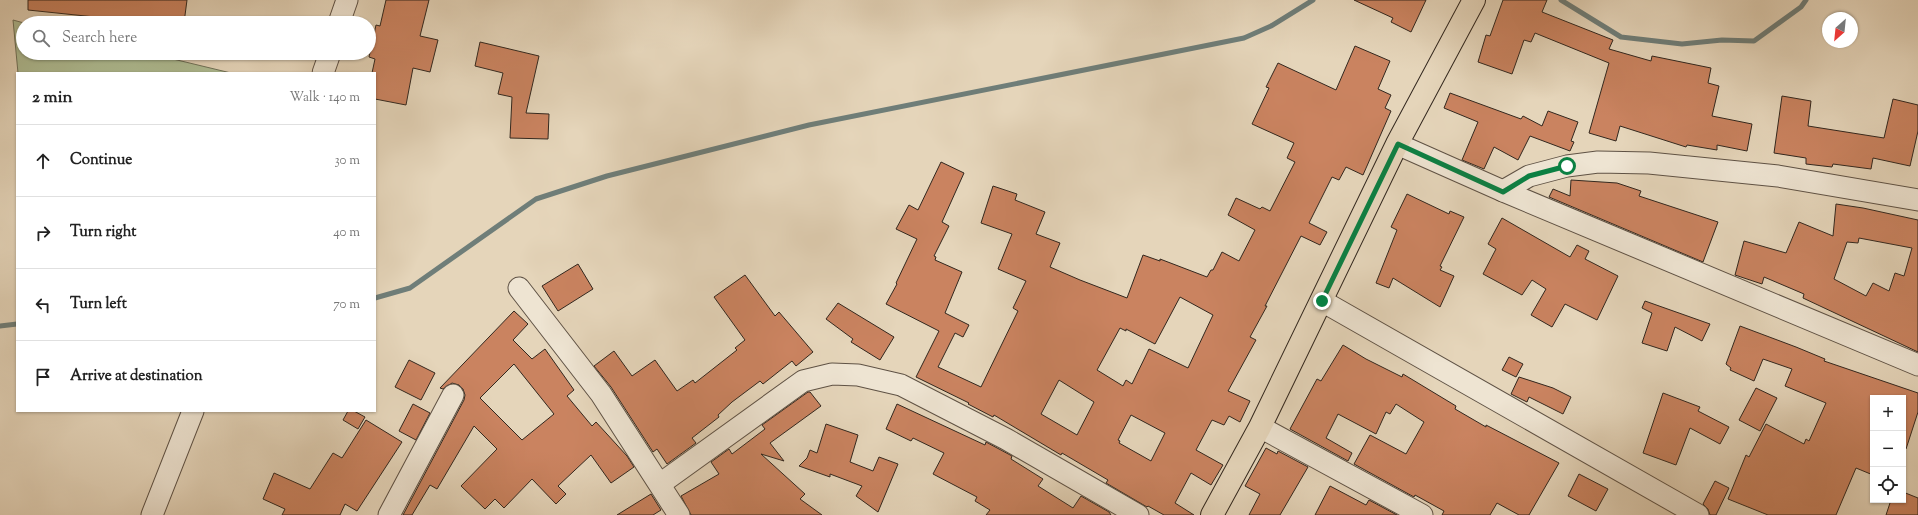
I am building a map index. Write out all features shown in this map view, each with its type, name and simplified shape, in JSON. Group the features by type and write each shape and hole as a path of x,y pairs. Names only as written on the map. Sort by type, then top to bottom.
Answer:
{"main road":[{"path":"1212,515 1260,427 1398,144 1474,0"}],"street":[{"path":"341,16 347,0"},
{"path":"323,72 328,60"},
{"path":"1398,144 1503,192 1918,365"},
{"path":"1503,192 1529,176 1567,166 1598,162 1649,163 1778,176 1918,200"},
{"path":"519,288 601,394 679,515"},
{"path":"1322,301 1698,515"},
{"path":"660,484 803,381 832,374 858,375 901,385 1006,438 1138,515"},
{"path":"389,515 453,395"},
{"path":"152,515 193,412"},
{"path":"1260,427 1422,515"}],"green space":[{"path":"13,20 16,21 16,52"},
{"path":"17,60 177,60 227,72 18,72"}],"building":[{"path":"28,0 187,0 185,16 86,16 28,10"},
{"path":"386,0 429,0 420,36 438,40 430,72 413,68 406,105 376,99 376,72 372,72 376,60 376,25 380,26"},
{"path":"1354,0 1426,0 1411,32 1391,22 1393,18"},
{"path":"1503,0 1547,0 1542,12 1613,40 1609,49 1651,61 1652,56 1711,68 1708,83 1719,86 1712,116 1752,124 1747,151 1717,145 1717,150 1687,145 1686,147 1620,126 1616,141 1589,133 1609,63 1535,33 1531,42 1524,40 1512,74 1478,62 1486,35 1490,36"},
{"path":"480,42 539,56 526,113 549,114 548,139 510,138 512,97 498,94 503,73 475,66"},
{"path":"1355,46 1390,61 1378,89 1391,95 1385,108 1391,111 1363,175 1346,167 1339,180 1332,177 1309,223 1327,232 1320,245 1301,236 1265,306 1267,306 1250,337 1256,340 1228,391 1250,401 1240,422 1229,416 1224,425 1212,420 1196,450 1223,465 1211,485 1191,473 1175,503 1194,515 1164,515 1148,506 1147,507 1106,483 1108,480 1062,453 1061,455 994,415 993,417 968,404 969,403 916,377 939,331 886,304 897,284 896,283 917,239 896,229 909,205 918,210 941,162 964,173 942,222 949,226 934,256 936,257 935,260 962,272 945,313 969,325 963,337 955,333 938,367 981,387 1018,311 1013,308 1026,281 998,269 1012,234 981,223 993,186 1017,194 1015,200 1045,212 1036,234 1060,243 1050,267 1080,280 1127,298 1143,255 1160,261 1160,259 1207,277 1211,270 1213,270 1222,252 1239,261 1255,230 1228,215 1236,198 1260,209 1262,207 1270,211 1295,162 1287,158 1294,143 1252,124 1269,88 1266,87 1278,63 1336,90","holes":["1180,297 1213,315 1188,368 1149,349 1132,384 1126,380 1123,386 1097,370 1120,328 1126,331 1126,329 1155,344","1059,380 1094,402 1077,435 1041,414","1131,415 1165,433 1151,461 1119,443 1120,441 1118,440"]},
{"path":"1450,93 1521,119 1523,116 1542,126 1548,111 1578,122 1571,141 1574,142 1570,151 1530,136 1518,160 1494,147 1484,169 1462,160 1478,122 1444,108"},
{"path":"1782,96 1811,101 1808,126 1884,138 1893,99 1918,105 1918,131 1910,166 1873,158 1871,169 1833,164 1832,167 1806,164 1806,158 1774,153"},
{"path":"1571,180 1617,183 1641,191 1639,196 1718,222 1703,262 1549,197 1553,189 1570,196"},
{"path":"1407,194 1449,214 1450,211 1464,217 1440,266 1442,267 1440,270 1454,276 1440,307 1393,278 1389,288 1376,283 1397,230 1391,227"},
{"path":"1836,204 1863,208 1918,220 1918,352 1803,298 1804,294 1764,277 1762,284 1735,275 1744,241 1786,253 1799,222 1833,236","holes":["1859,238 1912,248 1904,276 1895,273 1889,291 1873,283 1866,296 1834,279 1847,242 1858,243"]},
{"path":"1502,218 1570,257 1577,245 1589,251 1585,259 1618,276 1597,320 1565,304 1552,327 1531,315 1546,289 1532,280 1522,295 1483,274 1496,249 1488,244"},
{"path":"578,264 593,289 558,311 542,286"},
{"path":"745,275 775,316 779,312 813,352 796,366 792,361 763,384 760,381 732,402 718,415 719,417 692,438 696,443 667,464 657,449 653,452 611,387 594,366 614,351 632,376 655,360 677,391 693,380 695,383 737,350 735,348 745,340 714,297"},
{"path":"1645,301 1710,324 1702,341 1675,327 1667,351 1642,343 1652,313 1642,308"},
{"path":"838,303 894,337 880,360 851,342 853,339 826,319"},
{"path":"514,311 528,324 513,340 532,359 545,349 574,390 567,396 592,426 596,422 627,456 634,467 611,483 591,455 558,486 566,494 556,504 532,479 504,508 495,499 485,509 461,486 497,449 474,426 437,489 430,485 412,515 403,515 464,400 465,395 463,389 459,385 452,383 443,389 440,388","holes":["514,364 554,414 522,440 480,398"]},
{"path":"1740,326 1825,359 1824,361 1918,393 1918,412 1906,449 1906,395 1870,395 1870,474 1856,468 1836,515 1768,515 1728,499 1746,455 1749,457 1766,424 1804,444 1806,439 1809,441 1826,403 1785,386 1792,369 1763,359 1754,381 1730,370 1731,368 1726,364"},
{"path":"1343,345 1366,359 1402,377 1403,374 1456,406 1455,409 1486,427 1486,425 1559,463 1529,515 1519,515 1497,503 1490,515 1442,515 1444,511 1415,495 1414,497 1354,464 1370,435 1406,454 1424,422 1396,404 1390,414 1386,412 1376,434 1338,414 1326,438 1352,453 1348,461 1290,429 1317,379 1321,381"},
{"path":"1509,357 1523,364 1516,377 1502,370"},
{"path":"409,360 435,373 421,400 395,387"},
{"path":"1519,377 1553,388 1571,397 1563,414 1529,397 1527,402 1511,394"},
{"path":"1756,388 1777,398 1760,431 1739,420"},
{"path":"810,392 821,406 770,443 784,461 761,454 805,494 800,499 822,515 691,515 681,496 719,474 711,462 729,449 732,454 765,429 762,425"},
{"path":"1663,393 1700,407 1698,411 1729,427 1720,444 1690,428 1676,465 1643,453"},
{"path":"413,404 430,413 416,440 399,431"},
{"path":"897,404 985,445 986,442 1012,456 1011,459 1043,479 1038,486 1073,508 1081,496 1109,512 1111,515 986,515 990,510 975,501 977,497 933,474 944,453 913,438 911,441 886,429"},
{"path":"347,412 356,412 365,417 358,429 343,420"},
{"path":"366,420 402,442 357,511 345,504 340,515 282,515 285,509 263,499 274,473 310,489 333,453 342,458"},
{"path":"826,424 858,435 850,462 873,471 879,457 898,464 878,512 856,496 862,486 830,474 830,477 799,466 807,458 810,450 817,453"},
{"path":"1266,448 1277,454 1278,451 1308,467 1280,515 1249,515 1260,494 1245,486"},
{"path":"1579,474 1608,489 1596,511 1568,496"},
{"path":"1715,481 1729,488 1716,515 1710,515 1708,509 1703,504"},
{"path":"1330,486 1366,505 1369,500 1397,515 1315,515"},
{"path":"1906,493 1918,498 1918,515 1886,515 1890,503 1906,503"},
{"path":"651,494 661,510 653,515 617,515"}],"waterway":[{"path":"376,298 410,288 536,199 607,176 809,125 1244,38 1271,26 1313,0"},
{"path":"1561,0 1621,37 1682,44 1722,40 1754,41 1801,7 1806,0"},
{"path":"0,326 16,324"}],"route":[{"path":"1322,301 1398,144 1503,192 1529,176 1567,166"}]}
